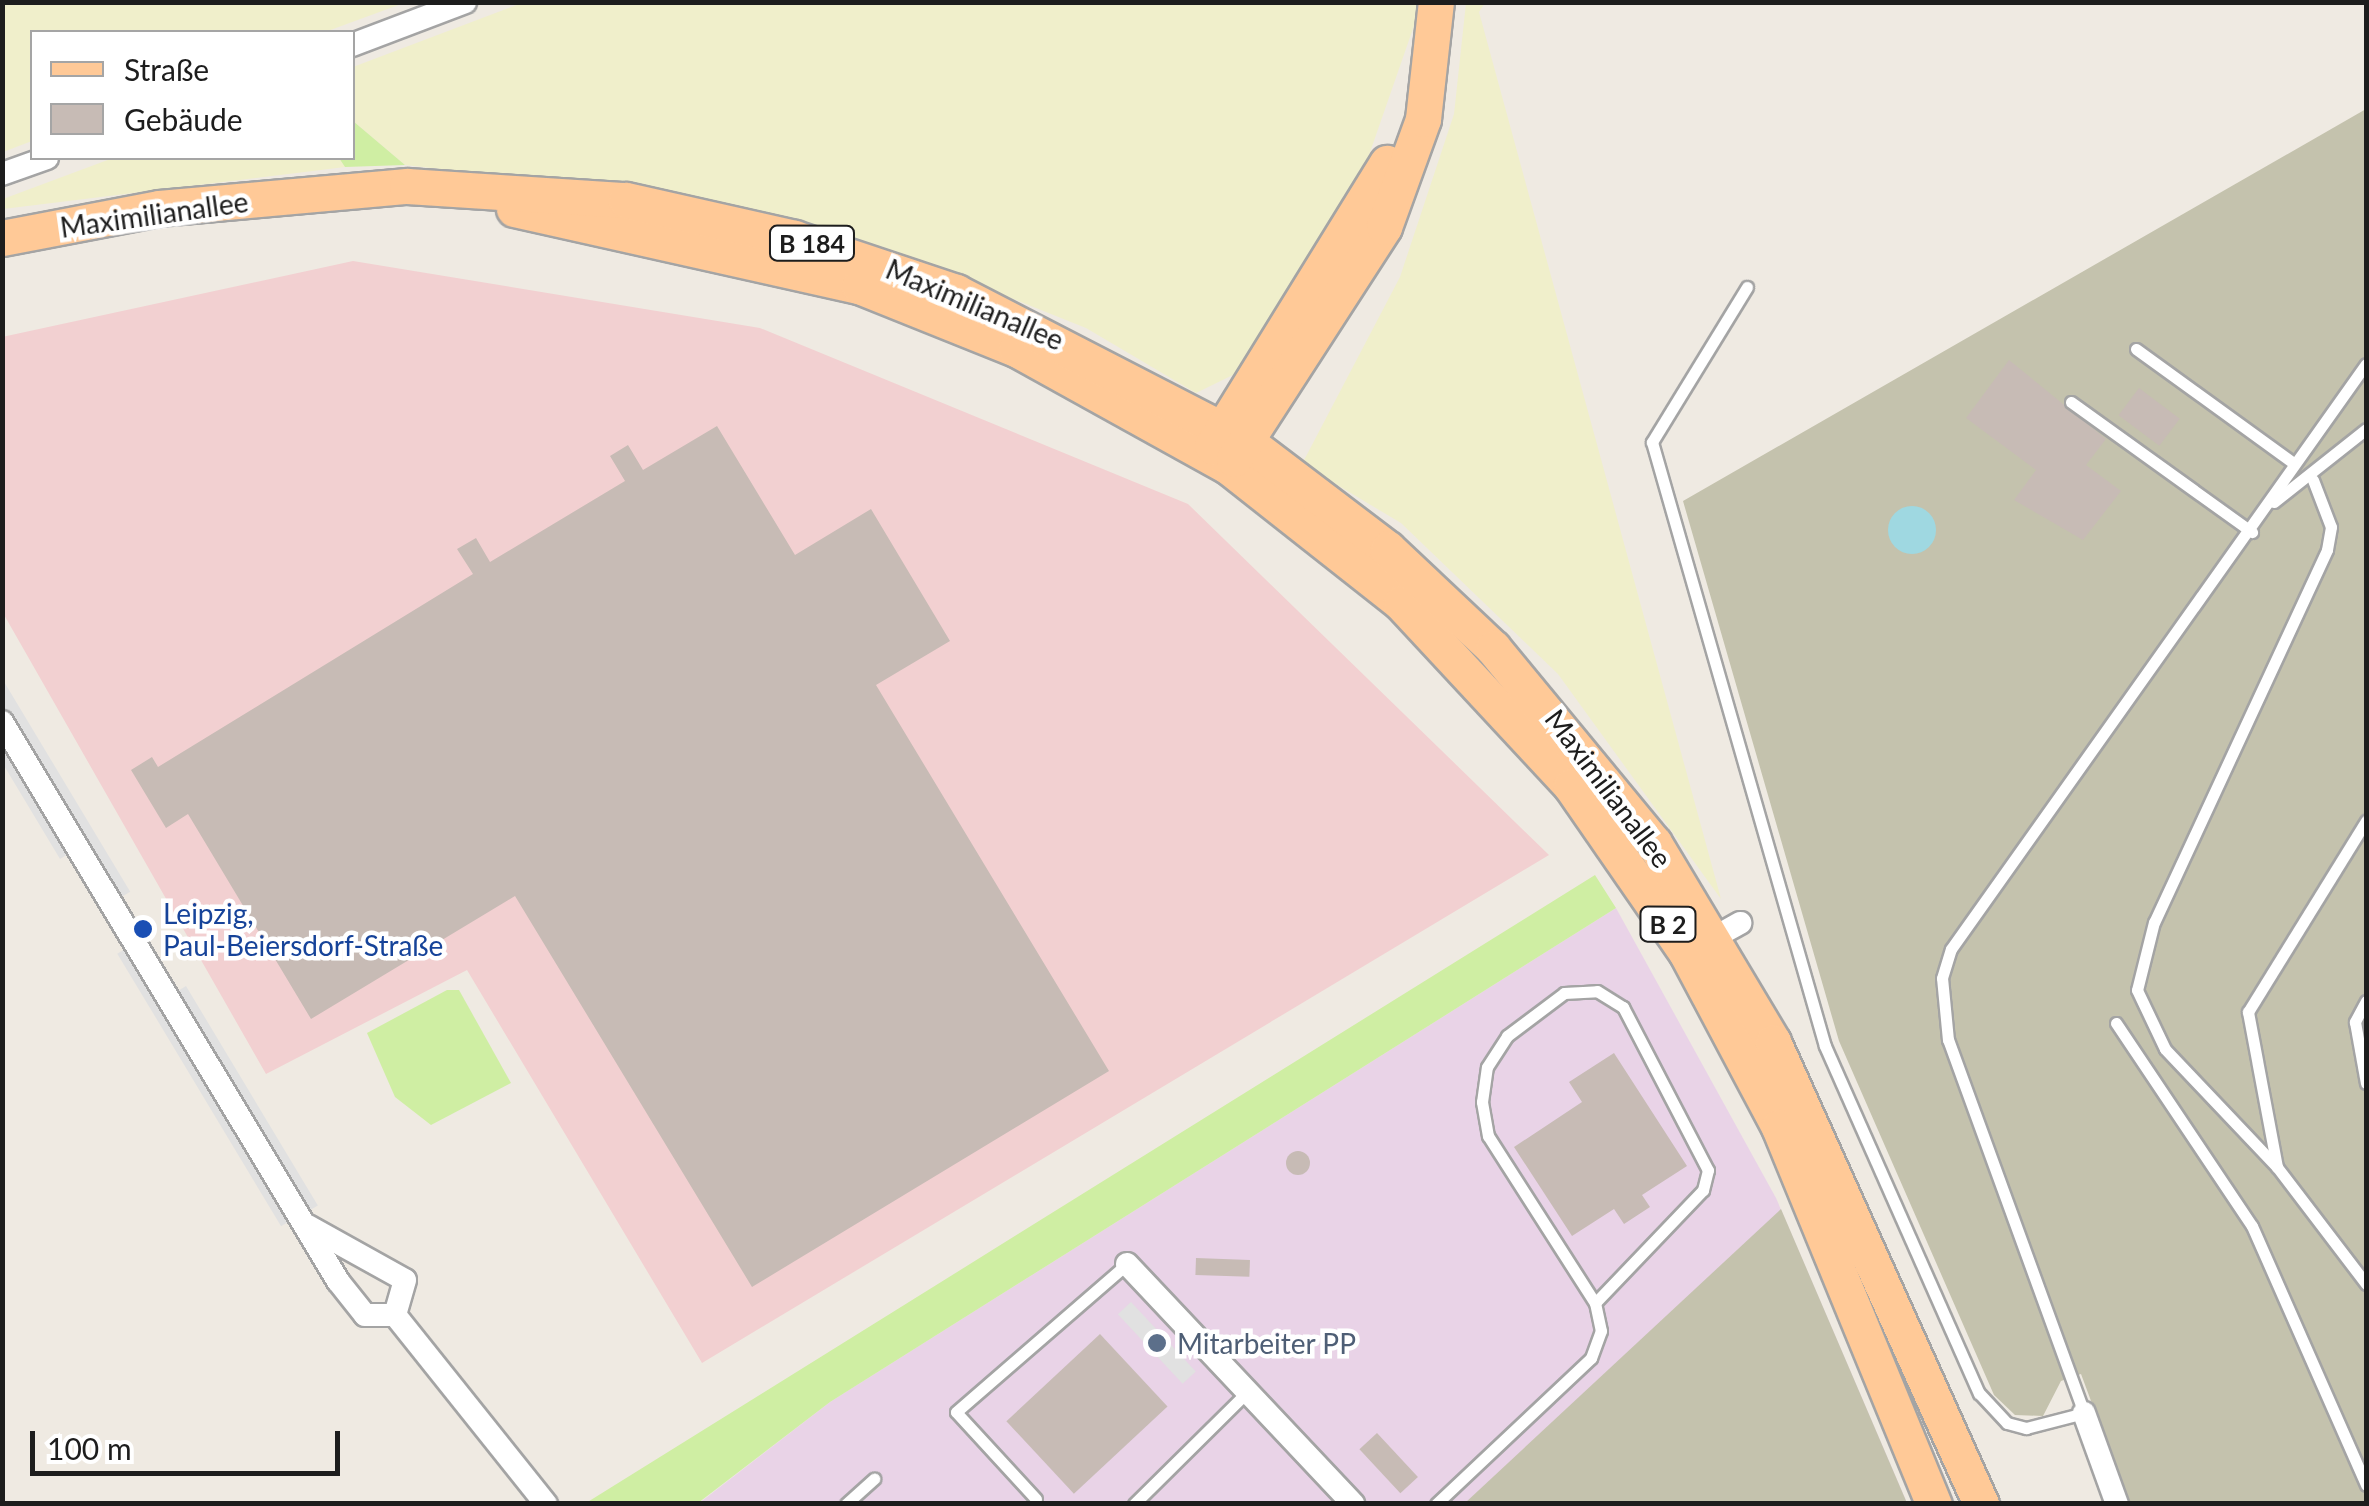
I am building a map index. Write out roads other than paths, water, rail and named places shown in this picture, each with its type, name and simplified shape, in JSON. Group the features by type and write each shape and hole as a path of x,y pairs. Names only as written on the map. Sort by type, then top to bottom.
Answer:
{"main road":[{"path":"1227,448 1362,212 1426,75 1436,2"},
{"name":"Maximilianallee","path":"2,238 158,208 364,191 604,225 859,286 1070,375 1227,448 1388,549 1494,648 1594,760 1728,930 1980,1504"},
{"name":"Maximilianallee","path":"1227,448 1443,642 1631,866 1778,1128 1934,1504"}],"street":[{"path":"355,44 466,2"},
{"path":"2,174 41,160"},
{"path":"2,722 357,1309 395,1315 546,1504"},
{"path":"308,1226 405,1280 395,1315"},
{"path":"1127,1264 1353,1504"},
{"path":"2084,1414 2118,1504"}],"lane":[{"path":"1747,287 1652,442 1825,1046 1990,1410 2026,1428 2084,1414 1948,1040 1942,978 1969,917 2274,502 2292,462 2366,364"},
{"path":"2136,349 2292,462"},
{"path":"2071,402 2252,532"},
{"path":"2274,502 2312,480 2366,429"},
{"path":"2312,480 2331,528 2327,550 2154,922 2137,990 2165,1049 2277,1167 2366,1284"},
{"path":"2277,1167 2248,1012 2366,821"},
{"path":"1436,1504 1591,1358 1601,1332 1594,1303 1488,1136 1482,1102 1487,1066 1507,1036 1564,993 1597,991 1623,1007 1708,1170 1703,1190 1594,1303"},
{"path":"2366,1001 2354,1022 2366,1083"},
{"path":"2116,1023 2252,1226 2366,1486"},
{"path":"1036,1499 956,1412 1127,1264"},
{"path":"1134,1504 1248,1392"},
{"path":"846,1504 874,1478"}],"water":[{"path":"1912,506 1929,513 1936,530 1929,547 1912,554 1895,547 1888,530 1895,513"}],"place":[{"name":"Leipzig, Paul-Beiersdorf-Straße","path":"143,929"},
{"name":"Mitarbeiter PP","path":"1157,1343"}]}
